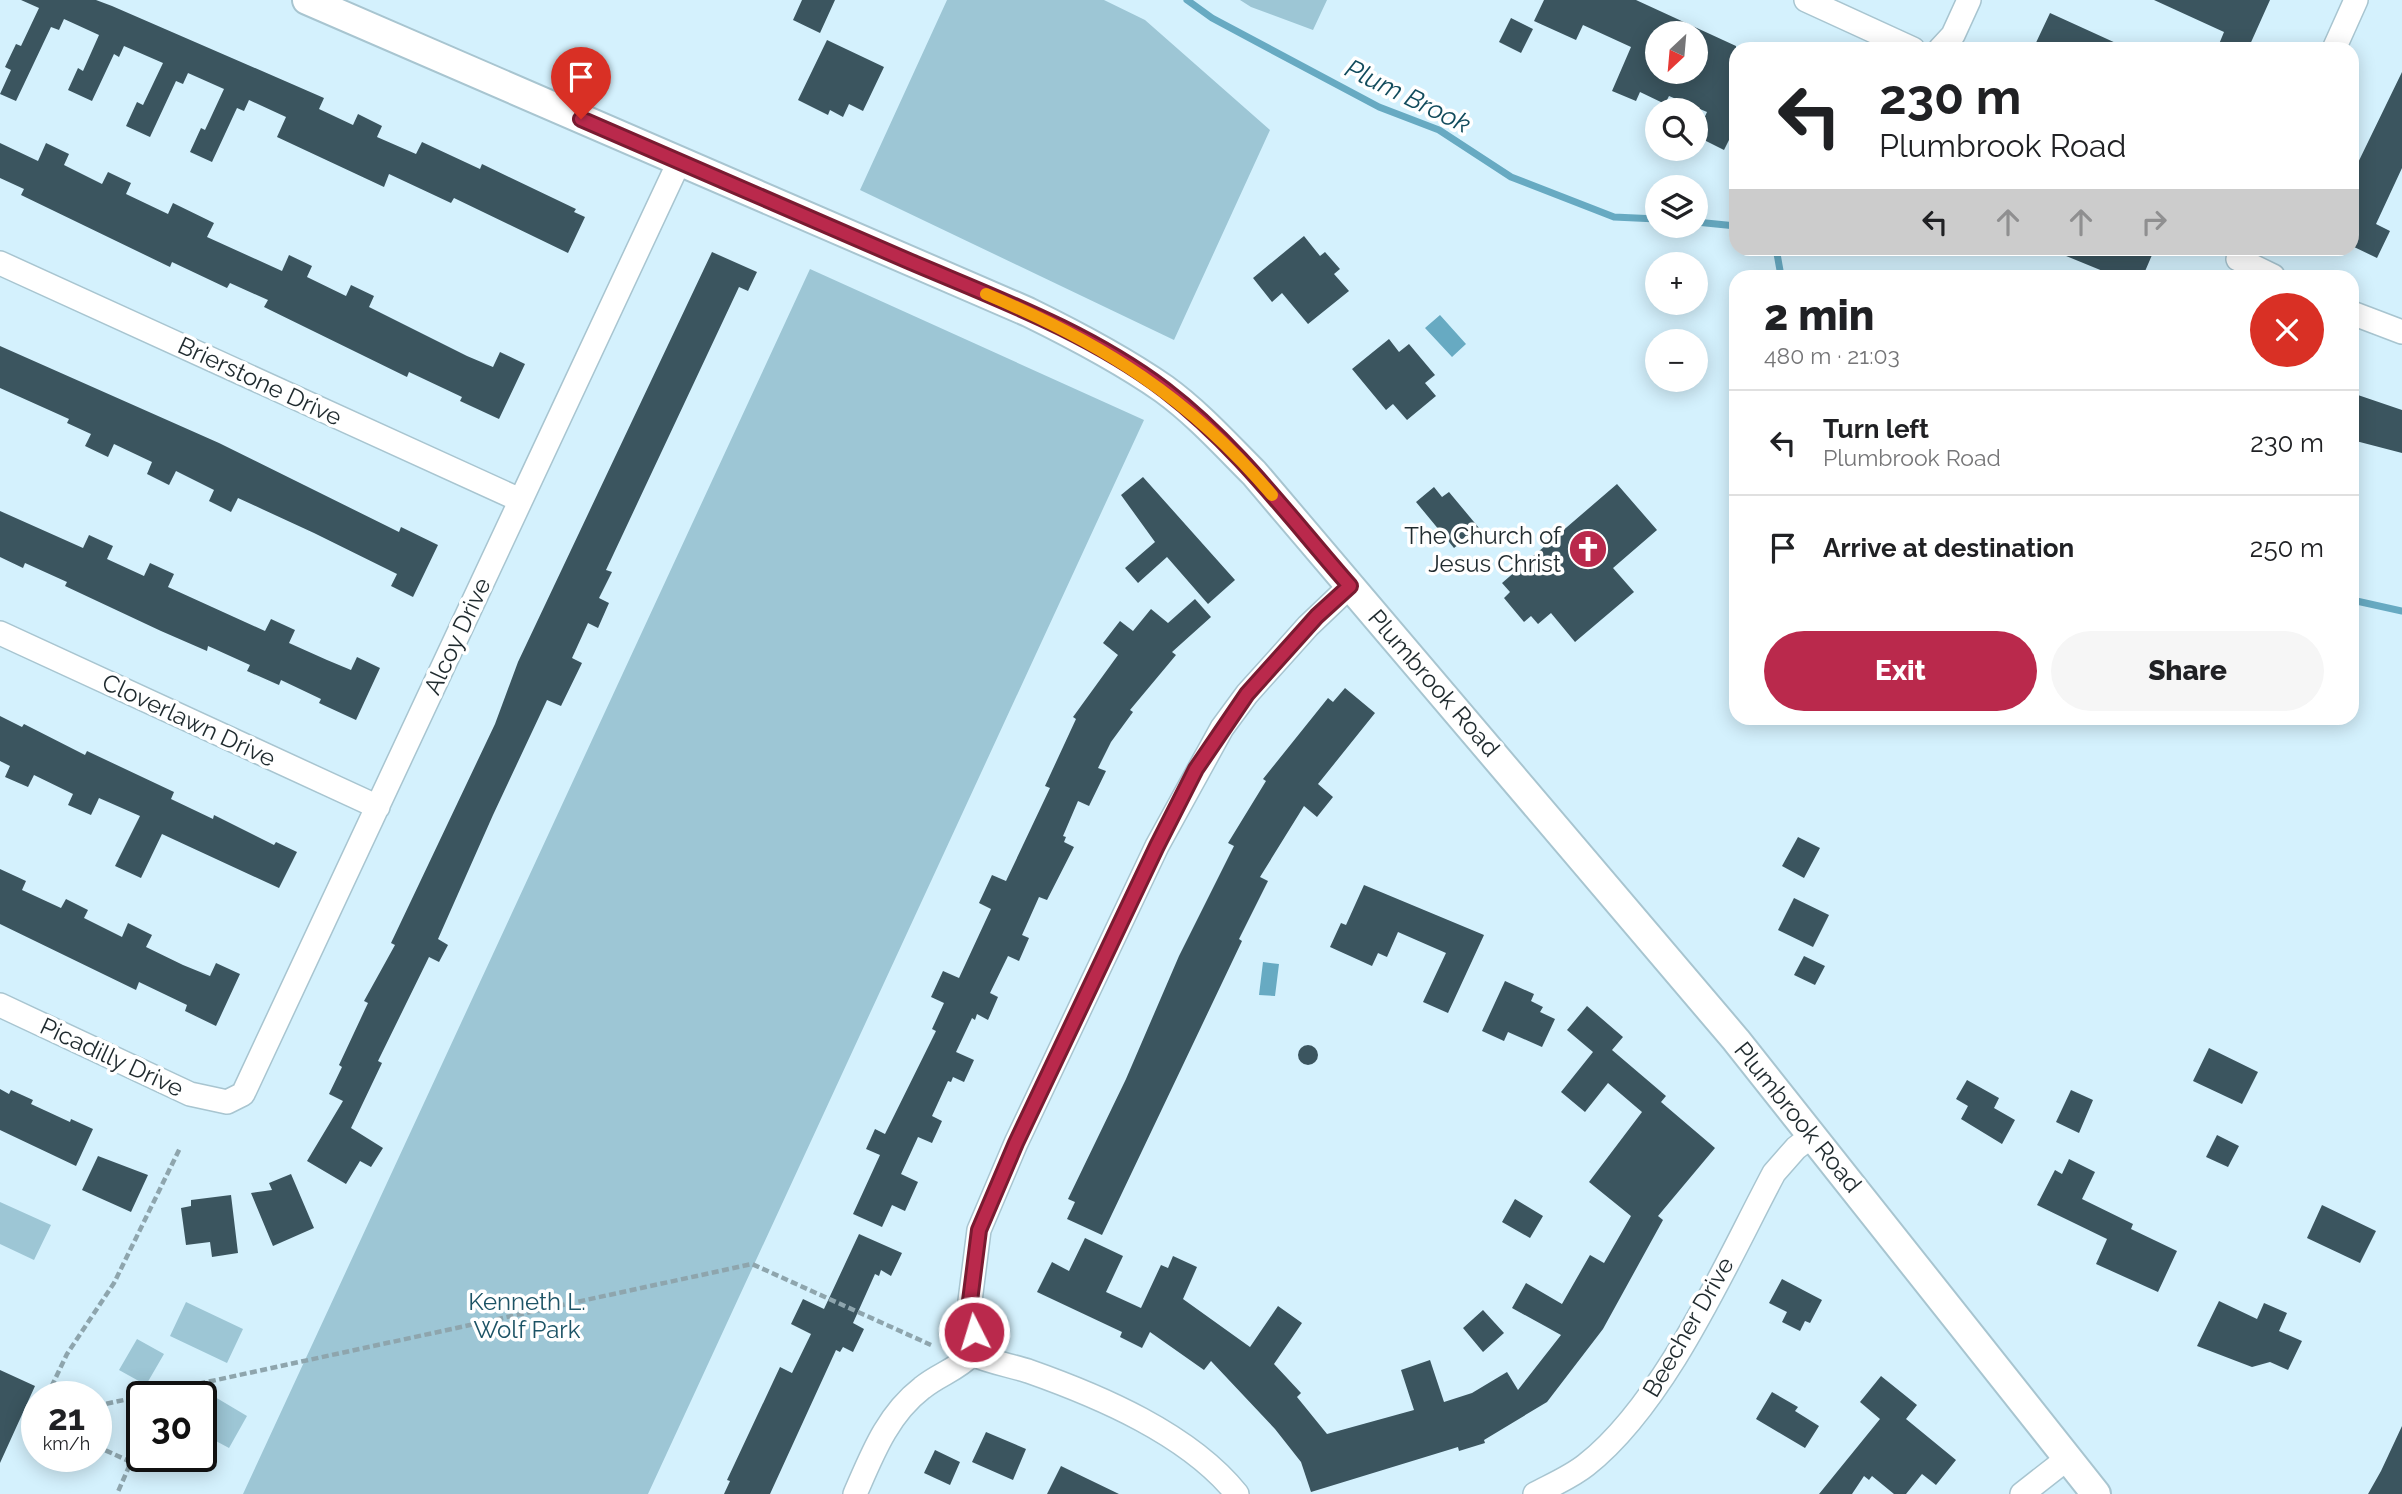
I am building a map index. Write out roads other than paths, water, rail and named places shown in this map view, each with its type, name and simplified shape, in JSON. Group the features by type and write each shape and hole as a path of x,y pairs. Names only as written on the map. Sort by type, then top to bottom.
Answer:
{"street":[{"name":"Plumbrook Road","path":"307,0 1028,312 1127,365 1165,390 1208,427 1254,473 1688,982 1813,1135 2096,1494"},
{"path":"1806,0 1898,42"},
{"path":"1946,42 1953,35 1969,0"},
{"path":"2337,42 2356,0"},
{"name":"Alcoy Drive","path":"227,1102 243,1094 679,162"},
{"path":"2237,262 2258,270"},
{"name":"Brierstone Drive","path":"0,263 520,500"},
{"path":"2359,316 2402,332"},
{"path":"855,1494 896,1413 923,1386 959,1367 972,1354 970,1301 979,1230 1016,1143 1196,769 1247,694 1317,616 1350,586"},
{"name":"Cloverlawn Drive","path":"0,632 378,807"},
{"name":"Picadilly Drive","path":"0,1005 190,1094 227,1102"},
{"name":"Beecher Drive","path":"1535,1494 1585,1467 1634,1416 1664,1376 1774,1173 1796,1148 1813,1135"},
{"path":"972,1354 1069,1386 1154,1427 1199,1455 1220,1472 1237,1494"},
{"path":"2022,1494 2068,1458"}],"waterway":[{"name":"Plum Brook","path":"1187,0 1212,18 1379,107 1439,130 1511,177 1614,217 1645,218"},
{"name":"Plum Brook","path":"1708,223 1729,225"},
{"name":"Plum Brook","path":"1777,256 1780,270"},
{"name":"Plum Brook","path":"2359,602 2402,611"}],"place":[{"name":"The Church of Jesus Christ","path":"1588,549"}],"park label":[{"name":"Kenneth L. Wolf Park","path":"527,1315"}]}
